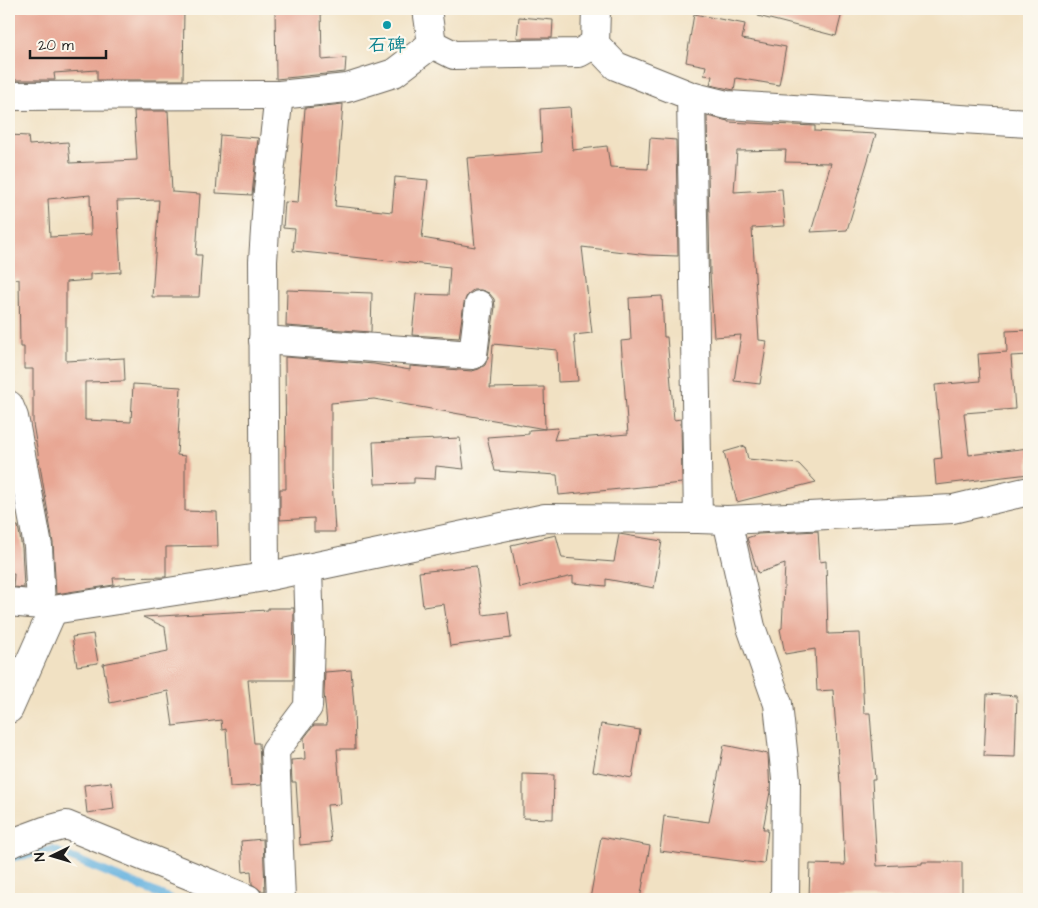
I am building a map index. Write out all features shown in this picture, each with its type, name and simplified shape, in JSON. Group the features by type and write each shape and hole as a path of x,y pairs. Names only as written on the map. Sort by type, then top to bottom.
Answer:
{"street":[{"path":"427,9 432,44"},
{"path":"596,9 595,44 616,66 690,96 727,105 1029,123"},
{"path":"432,44 454,55 579,53 595,44"},
{"path":"9,96 279,95 347,88 394,73 432,44"},
{"path":"265,577 263,261 267,200 279,95"},
{"path":"690,96 698,519"},
{"path":"263,340 473,355 479,305"},
{"path":"9,404 14,417 38,546 47,607 9,709"},
{"path":"9,602 47,607 265,577 544,518 727,520 953,509 1029,491"},
{"path":"727,520 751,627 778,704 786,779 785,899"},
{"path":"282,899 275,751 308,707 310,638 308,568"},
{"path":"9,844 66,825 248,899"}],"building":[{"path":"9,9 184,9 183,80 97,80 97,70 54,73 55,80 9,80"},
{"path":"275,9 321,9 322,60 346,58 345,72 276,79"},
{"path":"759,9 843,9 836,36 758,16"},
{"path":"694,14 745,24 742,39 786,47 779,85 736,78 734,90 710,85 712,76 704,75 706,66 686,62"},
{"path":"519,17 553,20 552,38 517,38"},
{"path":"343,104 335,206 392,212 395,177 428,180 422,238 475,247 467,158 542,152 540,109 570,107 573,150 607,146 610,167 648,169 650,138 676,140 678,256 648,255 582,247 592,333 574,335 578,381 558,382 557,350 493,344 490,388 544,387 545,429 374,399 331,403 331,479 335,532 314,532 314,518 280,520 280,489 286,489 285,357 374,364 410,370 410,366 472,371 485,365 488,357 495,307 494,299 489,293 473,290 467,295 464,303 459,338 412,335 416,294 448,295 450,267 293,251 295,229 283,228 285,202 298,203 305,108"},
{"path":"134,111 168,111 172,192 200,194 196,255 202,255 199,297 152,297 159,200 117,201 121,272 90,274 90,280 66,282 66,361 124,358 125,381 85,382 85,420 131,422 133,384 181,387 177,455 185,456 185,511 217,512 218,546 166,547 166,577 113,578 114,585 56,594 53,543 33,424 33,369 24,369 24,347 20,347 19,279 9,280 9,135 28,136 29,145 68,142 70,163 137,160","holes":["90,195 91,235 50,237 48,199"]},
{"path":"707,116 728,122 815,126 815,131 876,134 847,230 811,232 831,163 785,162 786,150 737,151 734,192 782,189 785,226 752,228 759,340 767,341 760,384 734,381 741,335 714,337 710,273"},
{"path":"220,135 258,138 252,195 216,193"},
{"path":"287,290 372,293 371,332 286,326"},
{"path":"662,296 664,337 667,337 674,420 681,419 682,483 559,495 557,475 495,471 487,437 529,434 529,430 558,428 554,440 628,434 621,341 631,340 629,298"},
{"path":"1029,330 1029,355 1011,356 1015,409 964,413 969,455 1029,448 1029,474 936,485 934,459 942,458 935,385 980,381 978,354 1007,352 1006,331"},
{"path":"460,438 464,469 436,466 435,479 414,478 414,483 375,484 373,442"},
{"path":"745,446 748,459 799,464 816,482 737,502 724,452"},
{"path":"9,526 18,526 22,548 24,588 13,587 14,574 9,574"},
{"path":"818,531 820,562 826,561 828,634 860,633 864,713 870,713 875,780 872,780 877,866 922,864 922,862 962,862 962,899 809,899 810,864 845,865 841,783 833,690 817,691 815,649 785,654 780,629 782,628 785,564 758,573 747,538 758,534"},
{"path":"619,534 662,541 654,588 606,579 606,586 573,583 573,576 520,588 511,545 556,535 562,558 614,562"},
{"path":"476,566 483,615 508,612 511,638 450,646 444,604 423,607 419,572"},
{"path":"268,608 294,608 293,680 248,680 254,743 259,743 261,785 230,787 226,729 222,730 221,720 173,726 168,691 110,703 103,664 168,651 165,627 143,617 268,610"},
{"path":"93,634 98,663 77,666 72,637"},
{"path":"351,670 355,749 337,749 341,804 327,805 331,842 300,845 296,782 292,782 291,760 305,759 304,738 314,725 327,725 324,693 325,672"},
{"path":"987,694 1017,696 1015,757 984,756"},
{"path":"601,724 640,730 632,778 593,771"},
{"path":"724,745 768,754 770,792 763,829 768,829 764,864 660,851 664,816 709,822"},
{"path":"523,774 554,775 553,819 523,818"},
{"path":"111,782 114,809 87,813 84,785"},
{"path":"601,837 650,846 640,899 590,899"},
{"path":"263,839 265,891 261,891 252,884 251,871 243,872 241,841"}],"waterway":[{"path":"9,858 53,850 171,899"}],"place":[{"name":"石碑","path":"387,25"}]}
